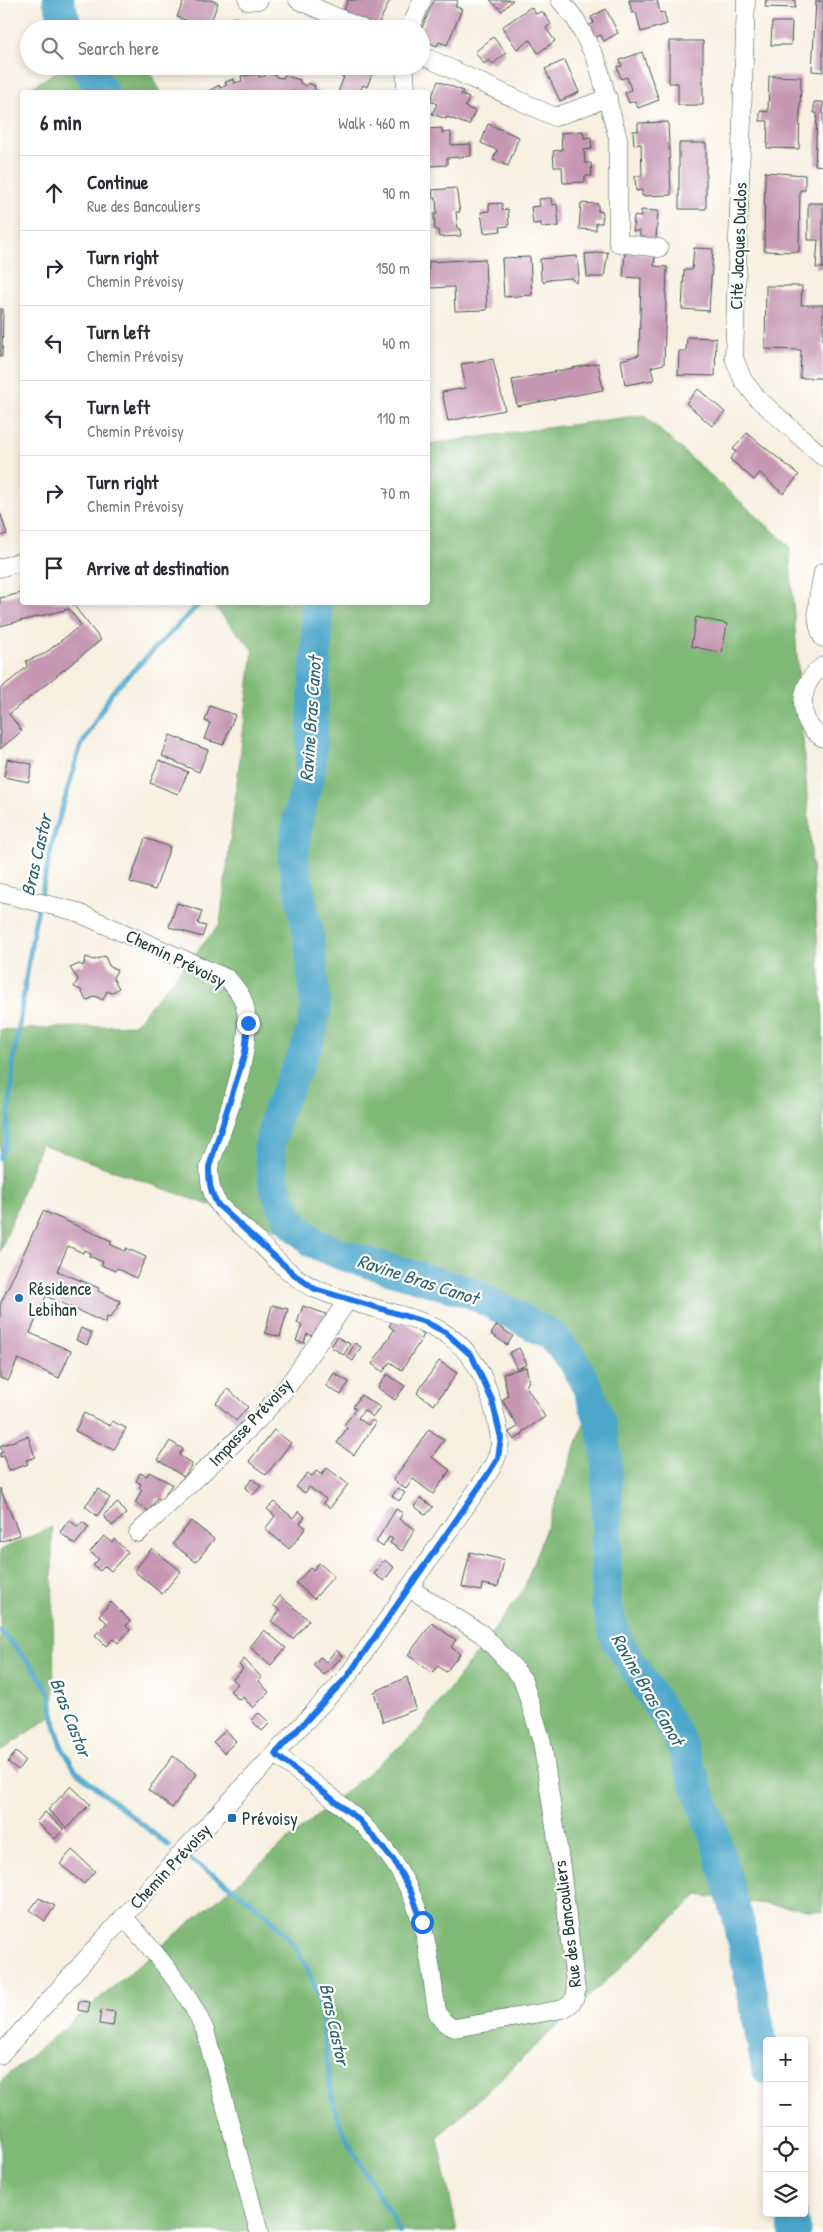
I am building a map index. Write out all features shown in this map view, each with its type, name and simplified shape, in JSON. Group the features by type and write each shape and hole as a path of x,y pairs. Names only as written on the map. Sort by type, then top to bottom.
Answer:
{"street":[{"path":"298,0 343,20"},
{"path":"414,20 422,0"},
{"path":"560,0 576,20 597,61 618,138 618,243 659,248"},
{"name":"Cité Jacques Duclos","path":"746,0 734,358 743,380 757,398 823,457"},
{"path":"430,59 555,117 608,98"},
{"path":"405,75 406,90"},
{"path":"0,568 20,562"},
{"path":"823,572 817,602 817,620 822,637 820,668 805,688 803,710 812,730 823,738"},
{"name":"Chemin Prévoisy","path":"0,2055 124,1917 347,1677 498,1458 501,1438 488,1391 472,1356 445,1332 425,1322 315,1289 296,1276 218,1205 213,1197 209,1186 209,1167 245,1053 248,1023 242,998 228,979 74,910 8,895"},
{"name":"Impasse Prévoisy","path":"138,1533 256,1422 287,1387 348,1300"},
{"name":"Rue des Bancouliers","path":"275,1754 359,1820 394,1861 411,1892 422,1922 437,2012 441,2020 448,2026 455,2028 563,2009 571,2005 575,1999 576,1991 561,1867 542,1742 523,1680 482,1634 409,1588"},
{"path":"124,1917 174,1975 193,2004 205,2030 259,2232"}],"green space":[{"path":"51,75 152,75 160,90 34,90 32,87"},
{"path":"643,415 789,545 823,1017 823,1912 698,1895 438,2137 457,2232 0,2232 0,2082 418,1731 523,1591 585,1421 559,1356 429,1285 41,1144 0,1252 0,1030 134,1025 220,924 253,650 213,605 430,605 430,444"},
{"path":"52,1527 54,1714 0,1752 0,1550"}],"building":[{"path":"184,0 211,0 218,3 211,20 185,20 177,17"},
{"path":"348,0 390,0 380,20 353,20 343,12"},
{"path":"434,0 456,0 458,1 455,6 462,9 447,45 439,42 437,46 430,43 430,20 425,20"},
{"path":"490,0 513,0 502,11"},
{"path":"629,0 657,0 660,13 664,12 667,24 641,32 636,12 632,13"},
{"path":"766,0 795,0 795,8 765,7"},
{"path":"816,1 823,1 823,72 812,71"},
{"path":"531,7 536,14 542,11 551,24 546,28 555,41 538,53 530,40 517,49 502,27"},
{"path":"606,9 618,33 604,41 601,35 594,38 588,26 594,23 591,17"},
{"path":"772,22 792,22 791,45 771,45"},
{"path":"493,37 506,53 493,64 489,60 484,64 475,52"},
{"path":"669,41 703,41 703,105 678,105 678,83 669,83"},
{"path":"642,52 659,100 638,108 635,101 629,103 625,92 631,90 627,77 621,79 617,67 622,66 620,60"},
{"path":"565,60 579,92 560,101 545,69"},
{"path":"276,75 276,77 283,78 284,75 300,80 300,83 306,86 308,83 315,86 314,89 316,90 210,90 219,85 220,88 227,85 225,82 234,79 234,83 242,81 241,76"},
{"path":"338,75 372,75 367,87 363,85 361,90 339,90 344,77"},
{"path":"769,76 801,77 799,149 767,148 768,121 760,121 760,111 768,112"},
{"path":"438,81 463,91 461,95 469,98 465,107 475,111 469,125 432,114 437,104 430,101"},
{"path":"814,102 823,102 823,166 815,165 817,113 814,113"},
{"path":"668,122 671,195 642,196 642,190 636,191 635,176 642,176 641,144 634,145 633,131 638,131 638,123"},
{"path":"488,124 519,137 508,166 493,160 497,150 481,143"},
{"path":"442,128 442,133 451,132 451,145 471,144 471,156 447,158 447,165 430,166 430,129"},
{"path":"583,131 584,138 591,137 592,149 584,150 585,163 591,163 592,176 585,176 585,182 563,183 562,167 554,167 553,151 562,150 561,133"},
{"path":"679,143 706,143 706,209 679,209"},
{"path":"765,172 805,175 805,190 800,190 799,252 764,251"},
{"path":"456,188 460,212 456,212 458,229 460,229 461,236 439,237 438,230 435,230 436,198 433,198 432,190"},
{"path":"551,198 552,205 557,204 559,226 541,227 541,223 533,224 531,207 540,206 539,199"},
{"path":"502,203 502,210 508,209 509,226 500,227 501,231 484,233 481,212 489,211 489,204"},
{"path":"581,203 598,204 598,211 603,212 602,223 596,223 596,230 579,229"},
{"path":"808,203 823,203 823,268 816,268 818,240 808,240"},
{"path":"641,210 658,211 656,239 640,238 640,231 633,231 634,216 641,217"},
{"path":"694,248 713,249 709,311 682,309 684,270 692,270"},
{"path":"608,252 604,277 587,277 585,254"},
{"path":"625,252 655,255 654,266 667,267 664,364 651,367 654,380 625,385 621,360 639,355 641,278 623,277"},
{"path":"577,256 579,276 576,283 571,278 547,280 544,283 541,278 540,259"},
{"path":"530,257 532,295 504,297 502,258"},
{"path":"485,259 487,310 455,311 454,287 430,288 430,262"},
{"path":"766,286 802,286 801,305 823,305 823,378 800,378 801,350 765,349"},
{"path":"0,309 3,309 2,357 0,357"},
{"path":"687,337 716,338 715,376 678,375 679,351 686,351"},
{"path":"493,359 505,410 448,421 442,392 466,388 461,364"},
{"path":"598,363 603,390 517,406 512,380"},
{"path":"698,389 725,412 712,426 686,403"},
{"path":"747,433 799,475 783,494 760,473 754,480 730,459 736,452 733,449"},
{"path":"0,512 7,534 0,536"},
{"path":"20,593 20,605 73,605 101,640 9,714 22,731 0,749 0,689 27,667 26,661 44,654 81,625 69,609 0,626 0,598"},
{"path":"696,617 727,624 722,653 691,646"},
{"path":"210,706 235,715 223,745 204,739 210,723 205,721"},
{"path":"170,735 208,750 199,772 162,756"},
{"path":"7,759 32,764 29,782 4,777"},
{"path":"159,760 188,772 178,794 150,783"},
{"path":"145,838 170,847 155,890 130,882"},
{"path":"177,903 202,911 198,924 206,926 202,937 169,927"},
{"path":"105,956 109,966 117,970 113,978 119,988 111,993 107,991 103,1000 95,996 86,1001 81,990 74,987 78,979 70,968 79,964 83,966 86,957 94,960"},
{"path":"43,1211 112,1241 110,1244 125,1251 126,1248 146,1257 136,1278 117,1268 115,1271 101,1265 103,1262 89,1256 90,1253 84,1250 83,1253 68,1246 57,1271 99,1288 98,1291 120,1301 117,1308 110,1318 107,1317 105,1323 46,1296 30,1333 71,1351 59,1378 18,1359 8,1381 0,1378 0,1305"},
{"path":"272,1305 288,1309 280,1337 265,1333"},
{"path":"303,1306 326,1314 318,1338 307,1334 304,1343 296,1341 302,1325 297,1323"},
{"path":"395,1316 424,1335 402,1370 390,1362 383,1372 372,1364 394,1330 389,1326"},
{"path":"497,1325 513,1336 507,1345 491,1334"},
{"path":"81,1328 92,1333 87,1345 76,1340"},
{"path":"337,1337 350,1344 344,1355 331,1347"},
{"path":"355,1343 361,1347 353,1361 347,1357"},
{"path":"519,1348 527,1364 517,1369 509,1353"},
{"path":"439,1361 457,1373 434,1405 417,1393"},
{"path":"526,1367 529,1381 526,1386 545,1417 522,1432 523,1434 514,1440 509,1432 518,1427 502,1400 508,1396 503,1374"},
{"path":"334,1373 349,1382 341,1395 326,1386"},
{"path":"387,1374 405,1386 395,1400 378,1388"},
{"path":"228,1389 248,1407 236,1421 216,1403"},
{"path":"361,1395 380,1407 373,1417 364,1410 358,1418 368,1425 372,1420 376,1423 354,1455 337,1443 347,1428 344,1425 356,1409 353,1407"},
{"path":"84,1413 110,1426 112,1421 126,1428 114,1450 75,1431"},
{"path":"429,1429 444,1440 432,1457 450,1470 433,1494 413,1479 406,1489 393,1480"},
{"path":"274,1430 291,1443 266,1475 249,1461"},
{"path":"28,1436 35,1457 26,1460 28,1464 9,1471 4,1456 0,1457 0,1453 3,1452 0,1446"},
{"path":"170,1441 183,1449 179,1455 192,1464 184,1477 158,1460"},
{"path":"327,1468 348,1484 330,1508 323,1503 326,1499 309,1487 305,1493 296,1487 307,1473 312,1476 316,1471 322,1475"},
{"path":"149,1472 172,1484 162,1500 157,1498 149,1511 135,1503 142,1490 139,1488 141,1484 136,1481 140,1473 147,1476"},
{"path":"252,1479 261,1486 253,1495 245,1488"},
{"path":"0,1488 20,1535 0,1542"},
{"path":"398,1488 405,1493 399,1501 392,1496"},
{"path":"98,1489 110,1498 97,1516 85,1506"},
{"path":"421,1498 433,1507 426,1515 414,1506"},
{"path":"274,1502 293,1518 299,1511 305,1517 300,1523 306,1528 289,1549 265,1529 275,1516 267,1509"},
{"path":"118,1503 126,1514 112,1526 103,1515"},
{"path":"396,1509 403,1513 399,1519 415,1529 402,1551 390,1543 393,1539 389,1537 383,1547 376,1542"},
{"path":"69,1520 78,1527 82,1522 89,1527 75,1545 60,1532"},
{"path":"191,1521 214,1539 196,1562 173,1544"},
{"path":"104,1536 112,1542 114,1539 128,1552 111,1571 105,1566 100,1571 93,1565 99,1559 90,1552"},
{"path":"152,1548 181,1571 162,1594 134,1571"},
{"path":"470,1552 504,1560 498,1587 482,1584 481,1591 462,1587"},
{"path":"384,1560 394,1567 384,1581 374,1574"},
{"path":"319,1563 334,1576 314,1599 296,1583 310,1568 313,1570"},
{"path":"280,1596 309,1620 293,1639 271,1621 280,1611 273,1605"},
{"path":"111,1602 130,1621 126,1626 130,1630 118,1643 113,1639 106,1646 95,1635 107,1623 99,1615"},
{"path":"432,1623 456,1640 451,1647 460,1654 446,1672 438,1666 432,1673 408,1655"},
{"path":"264,1630 286,1648 271,1665 250,1647"},
{"path":"336,1650 343,1656 324,1675 313,1665 320,1657 326,1662"},
{"path":"244,1659 262,1678 259,1681 269,1692 253,1708 243,1697 239,1700 230,1691 238,1684 233,1679 243,1669 239,1665"},
{"path":"407,1677 416,1709 383,1722 374,1692"},
{"path":"259,1713 270,1723 262,1731 251,1720"},
{"path":"226,1730 236,1741 224,1753 213,1742"},
{"path":"16,1752 25,1760 18,1770 8,1762"},
{"path":"173,1756 197,1774 172,1808 148,1790"},
{"path":"71,1786 90,1804 67,1828 48,1810"},
{"path":"45,1812 64,1829 55,1839 36,1822"},
{"path":"72,1850 95,1871 84,1884 60,1864"},
{"path":"39,1898 55,1906 45,1921 30,1910"},
{"path":"79,2001 90,2002 88,2012 78,2010"},
{"path":"101,2010 115,2012 113,2026 99,2024"}],"waterway":[{"name":"Ravine Bras Canot","path":"58,0 65,20"},
{"name":"Ravine Bras Canot","path":"92,75 102,90"},
{"name":"Bras Castor","path":"0,1158 7,1140 13,1064 34,927 54,836 80,748 112,692 198,605"},
{"name":"Ravine Bras Canot","path":"316,605 317,634 310,773 298,817 293,859 309,937 316,1011 308,1043 278,1110 269,1147 274,1185 290,1221 314,1243 342,1255 472,1293 551,1335 573,1360 588,1388 600,1421 607,1458 606,1603 616,1639 678,1736 712,1827 739,1923 763,2048"},
{"name":"Bras Castor","path":"0,1630 37,1672 50,1694 55,1725 62,1747 76,1771 169,1846"},
{"name":"Bras Castor","path":"190,1859 237,1892 277,1925 293,1944 306,1966 316,1992 323,2022 329,2079 336,2112 349,2144 400,2232"},
{"name":"Ravine Bras Canot","path":"792,2217 795,2232"}],"place":[{"name":"Résidence Lebihan","path":"19,1298"},
{"name":"Prévoisy","path":"232,1818"}],"route":[{"path":"248,1023 245,1053 209,1167 209,1186 213,1197 218,1205 235,1221 296,1276 315,1289 373,1307 406,1314 445,1332 472,1356 492,1400 501,1438 498,1458 486,1477 347,1677 275,1754 359,1820 394,1861 411,1892 422,1922"}]}
